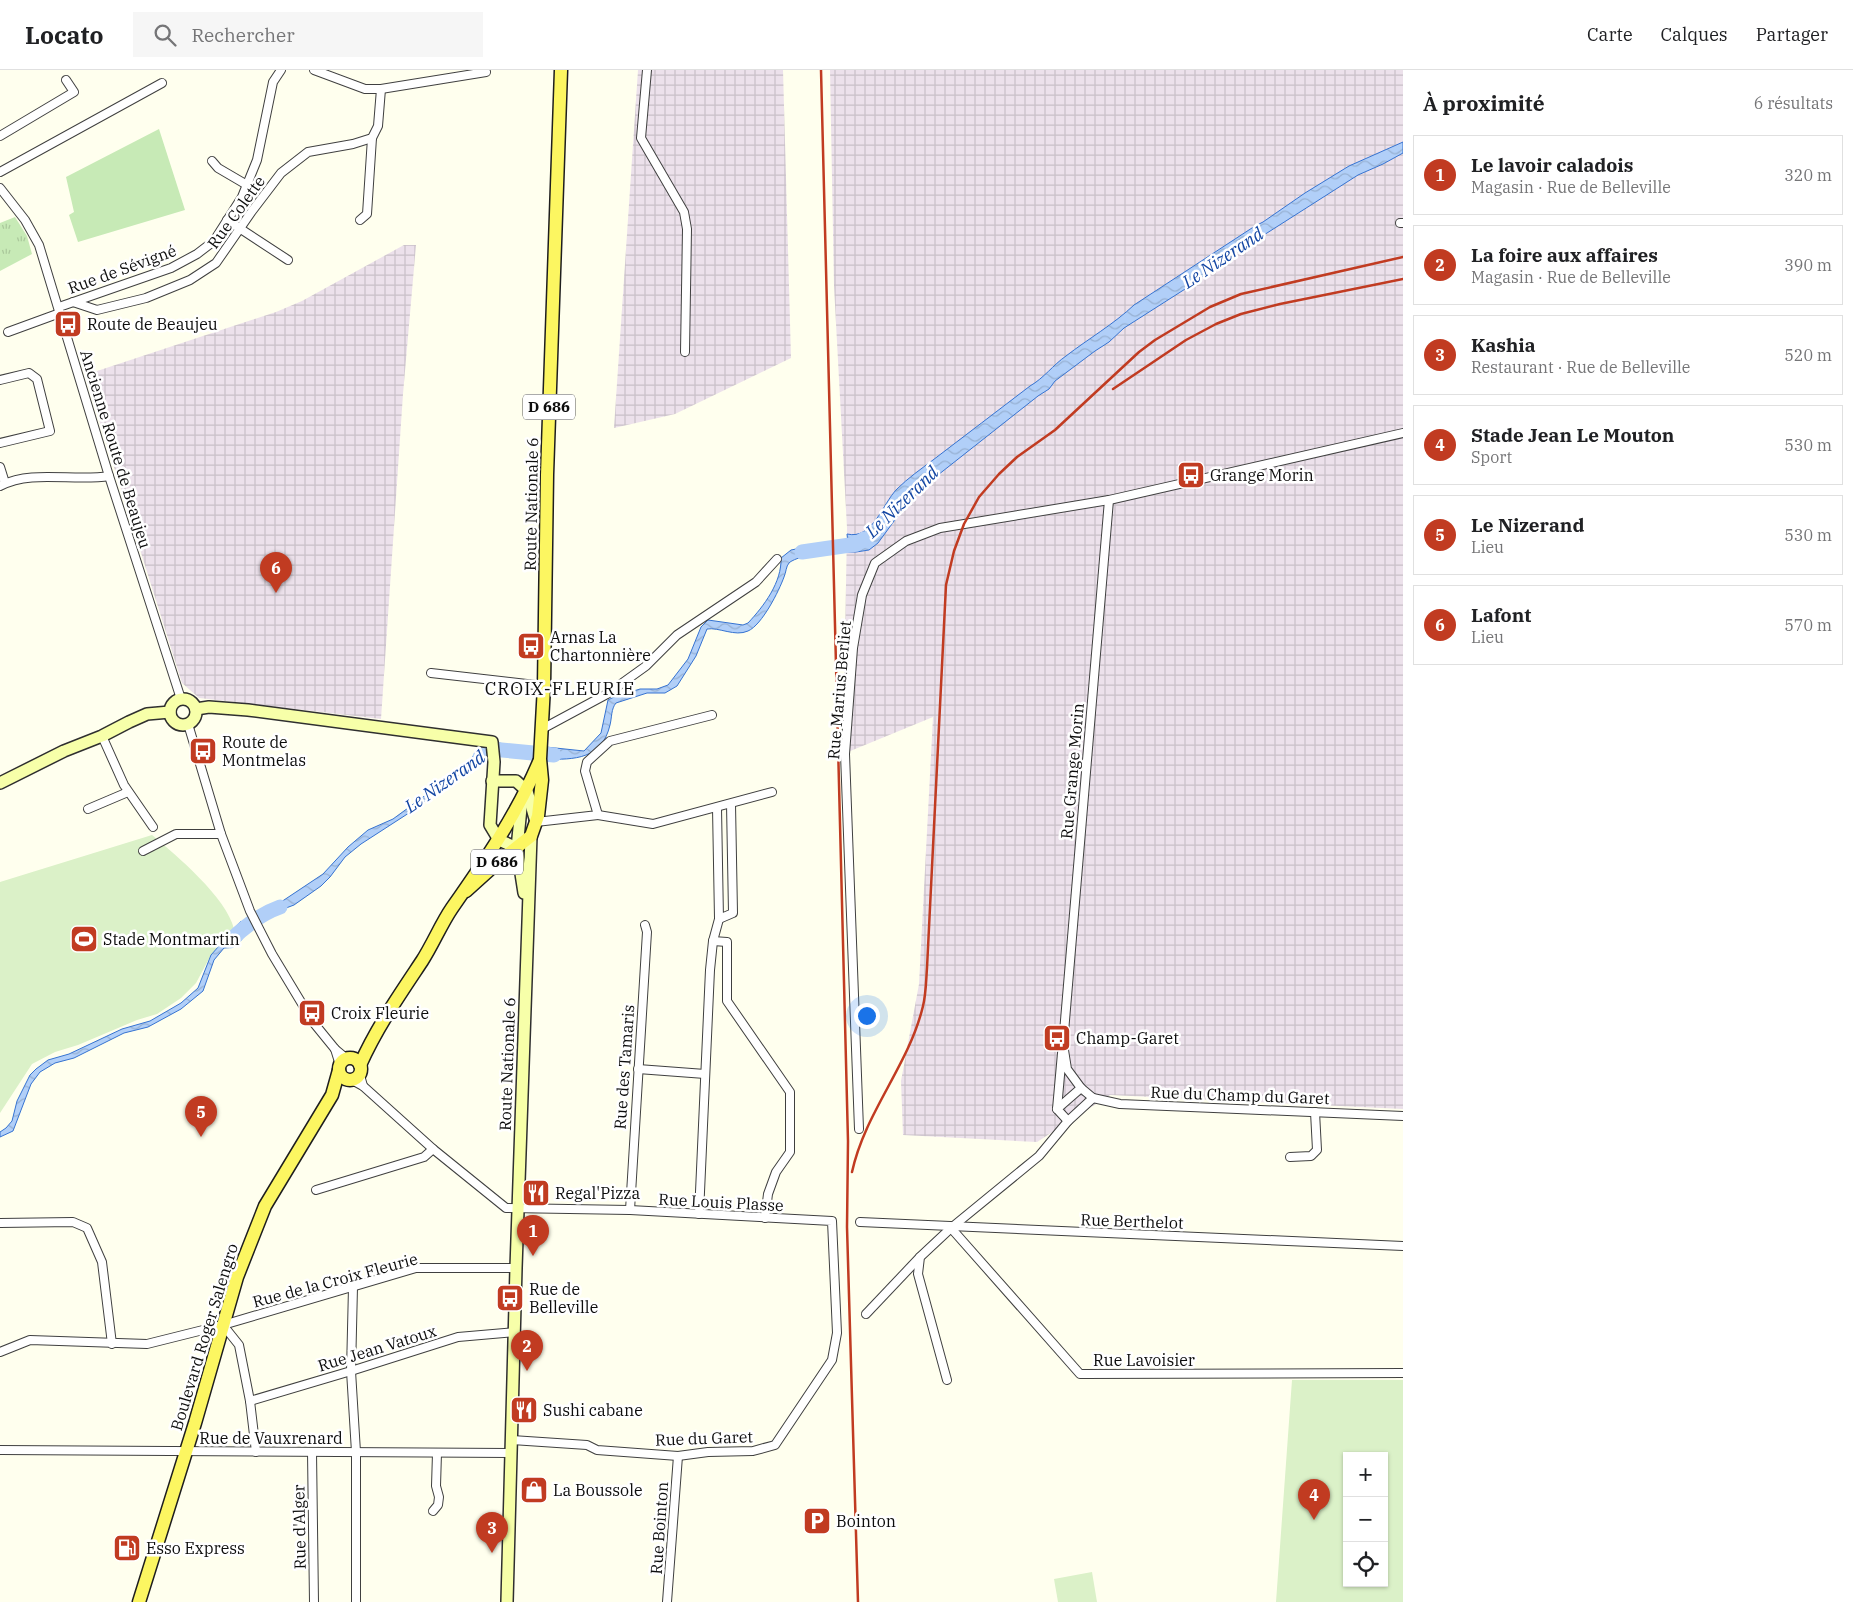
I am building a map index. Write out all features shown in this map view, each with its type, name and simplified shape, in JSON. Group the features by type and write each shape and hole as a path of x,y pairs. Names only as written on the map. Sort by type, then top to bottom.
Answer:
{"main road":[{"name":"Route Nationale 6","path":"518,1208 531,836 536,822 542,780 540,760 544,686 547,474 561,70"},
{"path":"180,699 191,701 196,709 195,718 184,726 175,723 170,712 173,704 180,699"},
{"path":"196,709 209,707 248,710 492,742 494,762 490,825 498,840 517,848"},
{"path":"0,782 147,714 170,712"},
{"name":"Route Nationale 6","path":"528,921 517,848 525,794 540,760"},
{"path":"492,781 516,781 525,794 536,822"},
{"name":"Boulevard Roger Salengro","path":"139,1602 195,1423 237,1277 265,1206 332,1094 352,1071 525,794"},
{"name":"Boulevard Roger Salengro","path":"466,890 531,836"},
{"name":"D 686","path":"507,1602 518,1208"}],"street":[{"name":"Rue de Sévigné","path":"8,332 60,310 73,302 171,268 197,254 214,241 247,185 258,160 273,82 280,70"},
{"path":"314,70 365,89 380,89 486,72"},
{"path":"647,70 641,138 684,212 687,229 685,352"},
{"path":"0,136 74,92 66,80"},
{"path":"0,172 162,83"},
{"path":"360,220 367,214 372,138 378,126 380,89"},
{"name":"Rue Colette","path":"73,302 97,310 146,298 190,280 216,264 281,174 308,152 353,144 372,138"},
{"path":"212,161 218,168 247,185"},
{"name":"Ancienne Route de Beaujeu","path":"0,188 25,220 39,245 60,310 108,476 180,699"},
{"path":"227,220 288,260"},
{"path":"0,380 29,373 37,379 50,431 0,443"},
{"name":"Rue Marius Berliet","path":"858,1129 845,754 852,648 862,595 875,563 906,541 940,528 1108,500 1403,433"},
{"path":"0,466 3,485 11,480 108,476"},
{"name":"Rue Grange Morin","path":"1057,1109 1108,500"},
{"path":"542,729 607,694 646,666 677,635 756,582 777,559"},
{"path":"431,673 544,686"},
{"path":"598,815 585,771 586,762 610,741 712,715"},
{"path":"188,724 221,834 250,911 259,930 313,1022 352,1071"},
{"path":"102,736 128,792 153,828"},
{"path":"88,809 128,792"},
{"path":"536,822 598,815 653,824 772,792"},
{"path":"718,919 733,913 731,804"},
{"path":"699,1214 713,941 718,919 717,808"},
{"path":"143,851 176,834 221,834"},
{"name":"Rue des Tamaris","path":"630,1210 647,932 645,924"},
{"path":"713,941 727,942 727,1001 790,1092 790,1152 776,1172 768,1194 765,1218"},
{"name":"Rue Grange Morin","path":"1063,1044 1067,1069 1081,1088"},
{"path":"638,1069 705,1074"},
{"name":"Rue Louis Plasse","path":"352,1071 433,1149 506,1208 630,1210 832,1221"},
{"path":"1068,1121 1057,1109 1081,1088"},
{"name":"Rue du Champ du Garet","path":"1081,1088 1093,1098 1120,1104 1403,1116"},
{"path":"866,1314 920,1257 951,1228 1039,1156 1068,1121 1093,1098"},
{"path":"1290,1157 1310,1156 1317,1150 1315,1112"},
{"path":"316,1190 424,1157 433,1149"},
{"name":"Rue du Garet","path":"512,1440 587,1445 597,1450 678,1456 708,1452 753,1451 775,1446 832,1360 837,1333 832,1221"},
{"path":"0,1223 74,1222 87,1228 102,1262 112,1344"},
{"name":"Rue Berthelot","path":"860,1222 951,1228 1403,1246"},
{"name":"Rue Lavoisier","path":"951,1228 1080,1374 1403,1373"},
{"path":"920,1257 918,1274 947,1380"},
{"name":"Rue de la Croix Fleurie","path":"0,1352 30,1340 148,1344 223,1325 416,1268 516,1268"},
{"path":"353,1287 351,1371 356,1452 356,1602"},
{"path":"223,1325 239,1345 250,1401 256,1452"},
{"name":"Rue Jean Vatoux","path":"250,1401 458,1337 515,1332"},
{"name":"Rue de Vauxrenard","path":"0,1450 512,1453"},
{"name":"Rue d'Alger","path":"312,1452 314,1602"},
{"path":"433,1511 438,1505 440,1497 436,1486 437,1452"},
{"name":"Rue Bointon","path":"667,1602 678,1456"}],"shaded area":[{"path":"638,70 783,70 791,358 675,414 614,428"},
{"path":"830,70 1403,70 1403,1109 1110,1095 1037,1142 903,1135 901,1081 919,984 933,717 843,754 847,528 834,286"},
{"path":"404,245 416,245 403,394 381,719 199,698 182,683 85,375 276,312 302,301"}],"green space":[{"path":"159,129 185,210 78,242 69,215 74,212 66,177"},
{"path":"15,217 27,236 32,254 0,271 0,223"},
{"path":"152,835 187,865 211,891 222,904 234,929 211,955 196,983 181,998 157,1014 55,1052 32,1064 0,1113 0,882"},
{"path":"1292,1380 1403,1380 1403,1602 1276,1602"},
{"path":"1092,1572 1097,1602 1058,1602 1054,1579"}],"water":[{"path":"1403,142 1403,153 1358,175 1220,263 1193,284 1124,328 1109,342 1055,381 1049,389 924,486 905,506 878,543 869,550 843,552 848,543 847,534 864,532 876,519 892,495 906,481 1134,305 1349,166"},
{"path":"821,546 821,550 789,563 774,599 753,628 743,633 707,629 696,656 677,686 665,693 647,693 616,703 612,710 606,736 601,745 594,751 577,758 545,759 546,747 584,751 601,733 608,700 640,689 657,689 668,685 688,659 701,627 708,620 743,625 748,623 771,593 779,576 781,558 791,550"},
{"path":"499,743 527,748 527,757 510,754 499,755"},
{"path":"487,749 487,756 484,756 412,811 361,844 345,857 321,886 294,905 262,917 260,912 275,906 323,874 348,847 368,830 393,819 449,778 450,774 480,751"},
{"path":"241,921 247,932 238,944 224,948 214,960 203,991 181,1009 148,1027 124,1033 74,1058 55,1063 40,1072 31,1084 13,1131 0,1137 0,1132 12,1121 17,1101 30,1075 36,1069 48,1060 69,1054 122,1029 150,1021 181,1003 198,988 211,955"}],"waterway":[{"name":"Le Nizerand","path":"802,552 857,544 864,539"},
{"name":"Le Nizerand","path":"480,757 491,749 554,755"},
{"name":"Le Nizerand","path":"230,941 253,921 280,907"}],"railway":[{"path":"821,70 848,1141 847,1227 858,1602"},
{"path":"852,1172 858,1150 876,1109 908,1048 924,1001 946,585 954,551 964,524 979,497 1017,457 1055,430 1139,352 1155,340 1210,307 1241,294 1403,257"},
{"path":"1113,389 1186,340 1216,324 1241,314 1280,304 1403,279"}],"place":[{"name":"Route de Beaujeu","path":"68,324"},
{"name":"Grange Morin","path":"1191,475"},
{"name":"Lafont","path":"276,593"},
{"name":"Arnas La Chartonnière","path":"531,646"},
{"name":"Route de Montmelas","path":"203,751"},
{"name":"Stade Montmartin","path":"84,939"},
{"name":"Croix Fleurie","path":"312,1013"},
{"name":"Champ-Garet","path":"1057,1038"},
{"name":"Le Nizerand","path":"201,1137"},
{"name":"Regal'Pizza","path":"536,1193"},
{"name":"Le lavoir caladois","path":"533,1256"},
{"name":"Rue de Belleville","path":"510,1298"},
{"name":"La foire aux affaires","path":"527,1371"},
{"name":"Sushi cabane","path":"524,1410"},
{"name":"La Boussole","path":"534,1490"},
{"name":"Stade Jean Le Mouton","path":"1314,1520"},
{"name":"Bointon","path":"817,1521"},
{"name":"Esso Express","path":"127,1548"},
{"name":"Kashia","path":"492,1553"}],"district":[{"name":"CROIX-FLEURIE","path":"560,689"}]}
